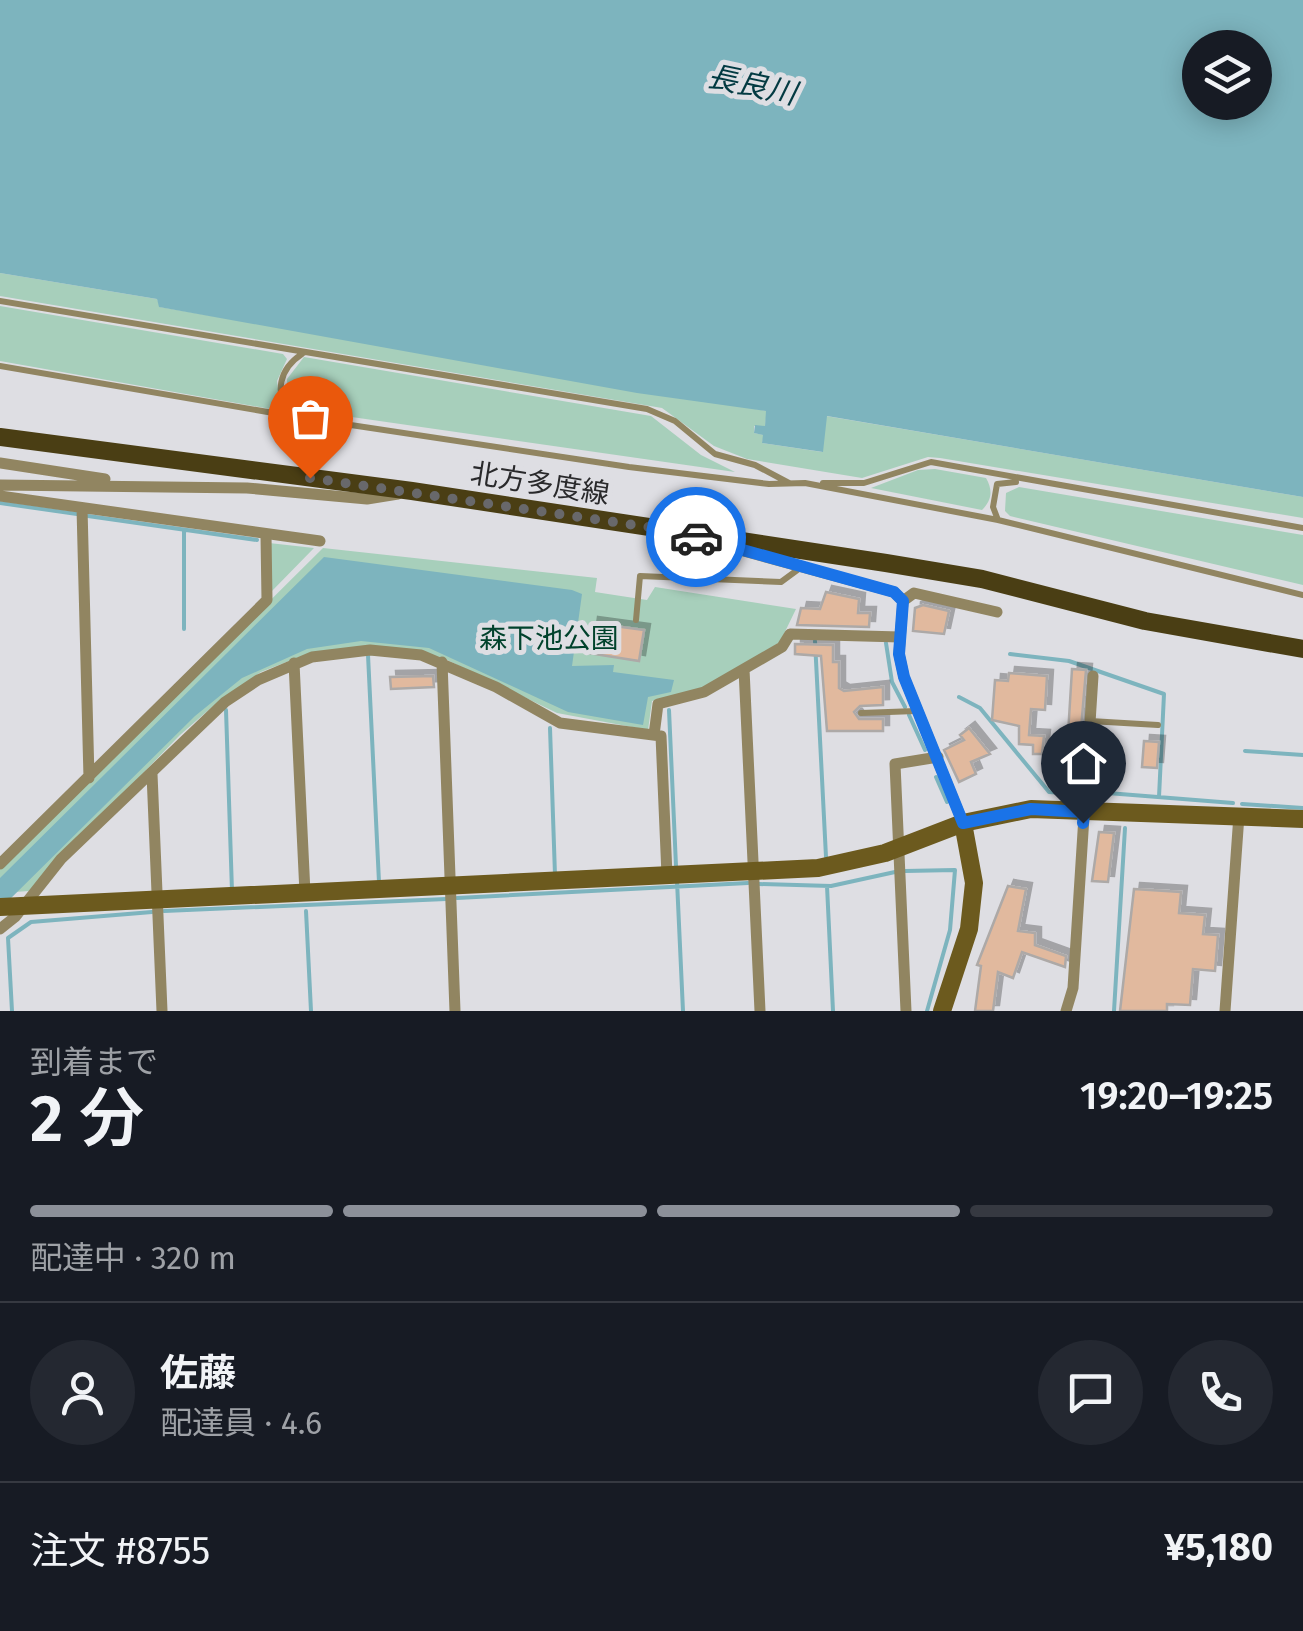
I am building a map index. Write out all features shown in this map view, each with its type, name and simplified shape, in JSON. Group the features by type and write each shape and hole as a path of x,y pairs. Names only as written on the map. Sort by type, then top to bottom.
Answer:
{"main road":[{"name":"北方多度線","path":"0,437 412,492 982,579 1144,621 1303,649"}],"street":[{"path":"0,464 137,485"},
{"path":"0,485 269,489 367,500 412,492"},
{"path":"0,496 320,540"},
{"path":"82,508 89,778"},
{"path":"676,531 894,592 903,601 900,636 904,677 963,823 974,883 969,929 942,1011"},
{"path":"0,864 268,600 266,535"},
{"path":"903,601 914,594 997,612"},
{"path":"654,735 658,704 704,692 782,647 790,634 900,636"},
{"path":"0,929 62,859 225,702 294,664 370,650 403,652 442,662 560,724 661,736 672,875"},
{"path":"442,662 456,1011"},
{"path":"294,664 305,893"},
{"path":"744,668 760,1011"},
{"path":"1066,1011 1073,988 1093,676"},
{"path":"906,1011 896,764 938,756"},
{"path":"152,774 162,1011"},
{"path":"0,908 840,866 963,823 1031,809 1303,819"},
{"path":"1225,1011 1238,815"}],"lane":[{"path":"0,301 648,409 675,421 715,454 755,465 789,484"},
{"path":"290,416 280,382 286,367 305,353"},
{"path":"0,366 290,416 630,467 805,484 864,483 931,462 1303,528"},
{"path":"998,520 993,507 997,484 1028,481"},
{"path":"805,484 998,520 1303,594"},
{"path":"636,620 640,576 782,582 800,568"},
{"path":"861,713 916,711"},
{"path":"1090,721 1158,725"}],"green space":[{"path":"0,273 157,299 160,307 767,411 765,426 754,426 754,433 764,435 762,443 822,452 826,416 1303,497 1303,518 940,458 928,457 862,478 747,459 714,446 662,408 0,296"},
{"path":"0,306 283,354 287,359 277,381 280,406 276,410 0,361"},
{"path":"304,357 651,416 701,455 735,472 296,409 288,399 287,379"},
{"path":"918,470 986,478 990,487 988,502 982,510 871,488"},
{"path":"1019,487 1303,535 1303,585 1010,516 1005,511 1006,493"},
{"path":"269,543 314,548 271,592"},
{"name":"森下池公園","path":"323,548 597,578 595,592 647,600 655,587 796,609 780,642 704,689 652,701 648,730 557,713 441,657 307,654 261,672 220,700 180,735 29,891 0,893 0,869"}],"water":[{"name":"長良川","path":"0,0 1303,0 1303,497 827,416 823,452 762,443 763,435 754,433 755,425 765,426 766,411 637,393 159,307 157,299 0,273"},
{"name":"森下池公園","path":"324,557 572,590 582,594 572,666 614,665 613,672 674,680 671,692 648,697 643,725 568,712 429,648 361,641 307,649 242,678 195,716 0,909 0,878"}],"building":[{"path":"826,592 859,599 858,613 870,613 869,627 797,625 801,608 820,609"},
{"path":"923,605 949,611 944,634 913,631 915,608"},
{"path":"592,623 644,630 639,661 588,653"},
{"path":"795,644 833,645 833,662 839,662 839,688 844,691 883,687 883,705 860,706 854,712 859,719 883,719 883,731 827,731 821,656 795,654"},
{"path":"1072,669 1086,670 1079,752 1067,751"},
{"path":"1009,673 1047,676 1045,710 1031,709 1029,735 1044,736 1042,754 1033,754 1033,745 1019,744 1019,726 992,720 995,680 1008,681"},
{"path":"433,676 434,687 391,689 390,677"},
{"path":"969,728 990,754 971,762 976,774 959,782 944,750 964,740 960,735"},
{"path":"1144,741 1159,742 1157,768 1142,767"},
{"path":"1099,832 1114,833 1108,882 1092,881"},
{"path":"1008,886 1026,889 1018,931 1035,933 1035,945 1066,956 1065,967 1022,952 1013,978 998,972 993,1011 975,1011 981,966 977,965"},
{"path":"1134,889 1181,892 1179,913 1205,915 1203,934 1218,935 1215,971 1193,969 1190,1005 1167,1004 1167,1011 1120,1011"}],"waterway":[{"path":"0,503 77,514"},
{"path":"88,516 257,540"},
{"path":"184,530 184,629"},
{"path":"815,641 826,857"},
{"path":"886,643 892,682 905,707"},
{"path":"1010,654 1069,661 1164,694 1159,797"},
{"path":"368,655 379,882"},
{"path":"959,697 980,708 1049,792 1077,794"},
{"path":"226,710 232,891"},
{"path":"669,710 676,866"},
{"path":"909,715 925,750"},
{"path":"550,728 555,875"},
{"path":"1245,751 1303,755"},
{"path":"936,777 947,802"},
{"path":"1095,792 1233,803"},
{"path":"1242,804 1303,808"},
{"path":"1114,1011 1125,828"},
{"path":"905,871 955,870 950,930 927,1011"},
{"path":"759,884 831,886 895,872"},
{"path":"677,881 683,1011"},
{"path":"457,898 748,883"},
{"path":"827,886 833,1011"},
{"path":"164,911 446,899"},
{"path":"306,911 311,1011"},
{"path":"12,1011 8,938 31,922 152,912"}],"way so far":[{"path":"310,478 696,537"}],"route":[{"path":"696,537 894,592 903,601 899,654 904,677 963,823 1031,809 1084,812 1083,823"}]}
